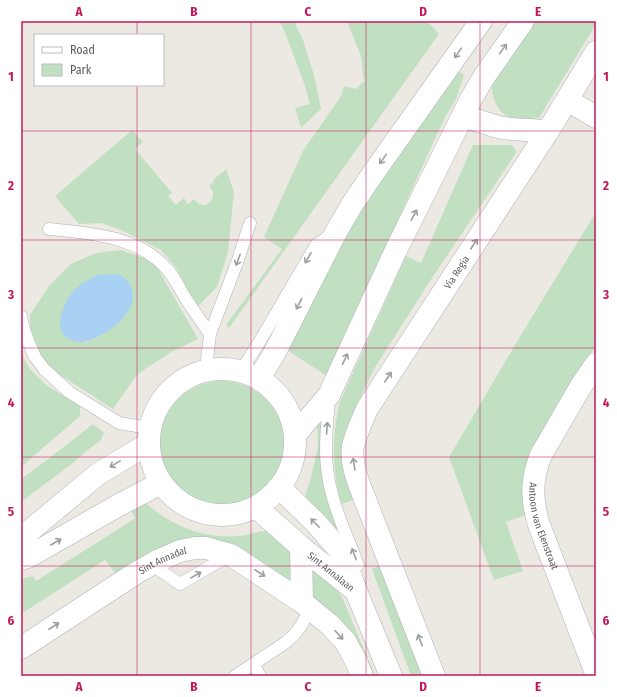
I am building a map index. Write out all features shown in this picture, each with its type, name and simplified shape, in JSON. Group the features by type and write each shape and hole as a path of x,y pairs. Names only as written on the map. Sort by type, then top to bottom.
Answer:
{"street":[{"path":"250,375 275,352 336,232 353,203 481,21"},
{"path":"295,435 329,395 396,250 471,99 484,77 523,21"},
{"name":"Via Regia","path":"434,676 357,480 354,468 354,444 366,409 548,131 596,52"},
{"path":"567,100 596,117"},
{"path":"463,116 502,128 548,131"},
{"name":"Antoon van Elenstraat","path":"596,364 541,454 536,466 532,487 534,510 539,525 596,673"},
{"path":"217,368 228,368 250,375 272,388 287,408 292,420 295,435 293,461 279,487 256,507 234,514 220,515 207,514 192,509 172,496 161,483 149,456 149,436 157,407 174,385 196,372 217,368"},
{"path":"21,538 98,474 149,436"},
{"path":"21,559 28,557 161,483"},
{"path":"279,487 317,524 341,552 356,591"},
{"name":"Sint Annalaan","path":"256,507 301,547 356,591 391,676"},
{"path":"301,547 306,606 345,641 362,676"},
{"name":"Sint Annadal","path":"21,648 151,564 173,553 190,549 206,548 231,554 306,606"}],"lane":[{"path":"206,370 210,334 238,260 250,223"},
{"path":"49,229 101,235 139,248 154,257 171,275 210,334"},
{"path":"21,316 34,357 48,373 69,392 119,423 149,436"},
{"path":"329,395 326,447 327,467 332,496 360,569 356,591"},
{"path":"151,564 180,584 231,554"},
{"path":"235,676 294,635 301,626 306,606"},
{"path":"253,664 260,676"}],"green space":[{"path":"279,21 294,21 303,40 314,75 321,109 301,128 295,108 310,104 304,83 284,30"},
{"path":"347,21 427,21 439,34 229,328 226,325 282,249 264,237 303,151 341,96 344,86 356,89 364,81 361,56"},
{"path":"533,21 596,21 596,24 539,118 517,120 500,111 493,96 492,85 495,75"},
{"path":"458,71 464,75 456,99 445,117 327,376 287,350 351,223"},
{"path":"132,130 143,142 135,149 172,193 168,196 176,205 184,198 188,204 194,199 202,205 210,202 213,195 209,186 214,182 213,180 226,169 234,192 228,252 217,287 197,307 177,269 161,250 121,230 101,223 79,224 55,196"},
{"path":"473,145 511,145 515,148 516,153 430,281 374,369 364,390 351,426 426,676 411,676 372,569 380,565 354,500 341,504 336,479 334,454 335,429 339,404 406,256 421,263"},
{"path":"596,212 596,346 557,404 530,453 524,472 522,489 526,515 506,522 523,571 494,580 449,457"},
{"path":"121,250 144,258 157,267 198,339 173,351 136,376 113,409 54,371 40,358 30,330 30,315 49,286 71,264 96,253","holes":["77,288 129,310 110,329 86,342 61,317 70,296"]},
{"path":"21,353 30,369 46,385 80,406 80,416 21,467"},
{"path":"222,381 246,386 266,399 279,419 284,443 279,467 266,487 246,500 222,505 198,500 178,487 165,467 160,443 165,419 178,399 198,386"},
{"path":"325,414 321,449 322,479 340,536 309,505 306,498 306,492 318,447 317,422"},
{"path":"93,424 104,433 101,440 21,502 21,479"},
{"path":"146,503 166,518 177,524 201,533 239,536 267,531 329,579 342,597 375,676 366,676 357,654 231,549 118,576 105,560 21,614 21,579 33,576 36,581 135,518 128,506"}],"water":[{"path":"118,274 124,278 130,285 133,294 132,303 128,312 121,320 104,333 85,342 70,340 65,336 60,326 60,320 64,308 69,297 78,287 98,275"}]}
